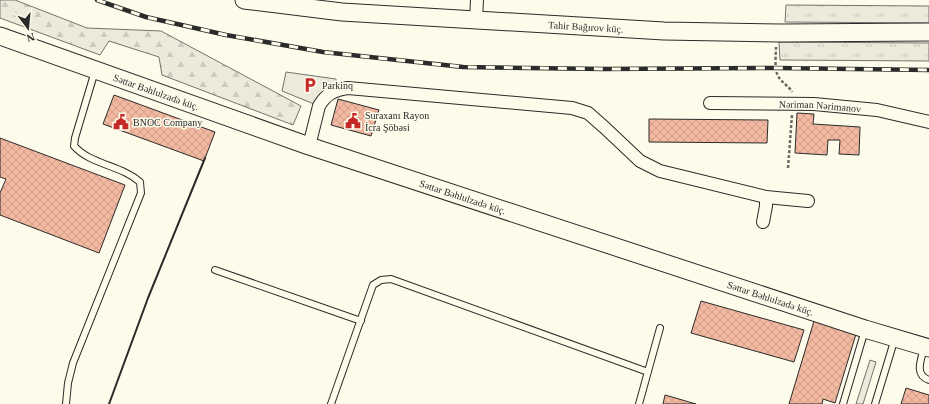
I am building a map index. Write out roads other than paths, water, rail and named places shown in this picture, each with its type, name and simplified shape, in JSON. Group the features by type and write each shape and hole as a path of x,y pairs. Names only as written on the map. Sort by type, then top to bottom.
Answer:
{"main road":[{"name":"Tahir Bağırov küç.","path":"244,0 343,6 476,20 664,31 789,33 929,32"},
{"name":"Səttar Bəhlulzadə küç.","path":"0,36 309,146 865,329 927,348"}],"street":[{"path":"476,20 477,0"},
{"path":"309,146 319,106 322,101 328,94 336,90 348,88 572,108 588,113 640,161 660,171 766,197 808,201"},
{"name":"Nəriman Nərimanov","path":"710,103 808,104 846,107 876,110 929,122"},
{"path":"763,222 766,197"}],"lane":[{"path":"66,404 68,383 73,362 142,193 140,182 133,176 82,154 74,146 74,138 96,69"},
{"path":"215,270 361,321"},
{"path":"332,404 373,285 381,280 391,279 648,372"},
{"path":"639,404 660,328"},
{"path":"843,404 865,329"},
{"path":"875,404 895,338"},
{"path":"927,348 919,370 921,375 929,380"}],"railway":[{"path":"97,0 146,17 226,35 323,52 463,67 929,70"}],"place":[{"name":"Parkinq","path":"310,85"},
{"name":"Suraxanı Rayon İcra Şöbəsi","path":"353,121"},
{"name":"BNOC Company","path":"121,122"}]}
